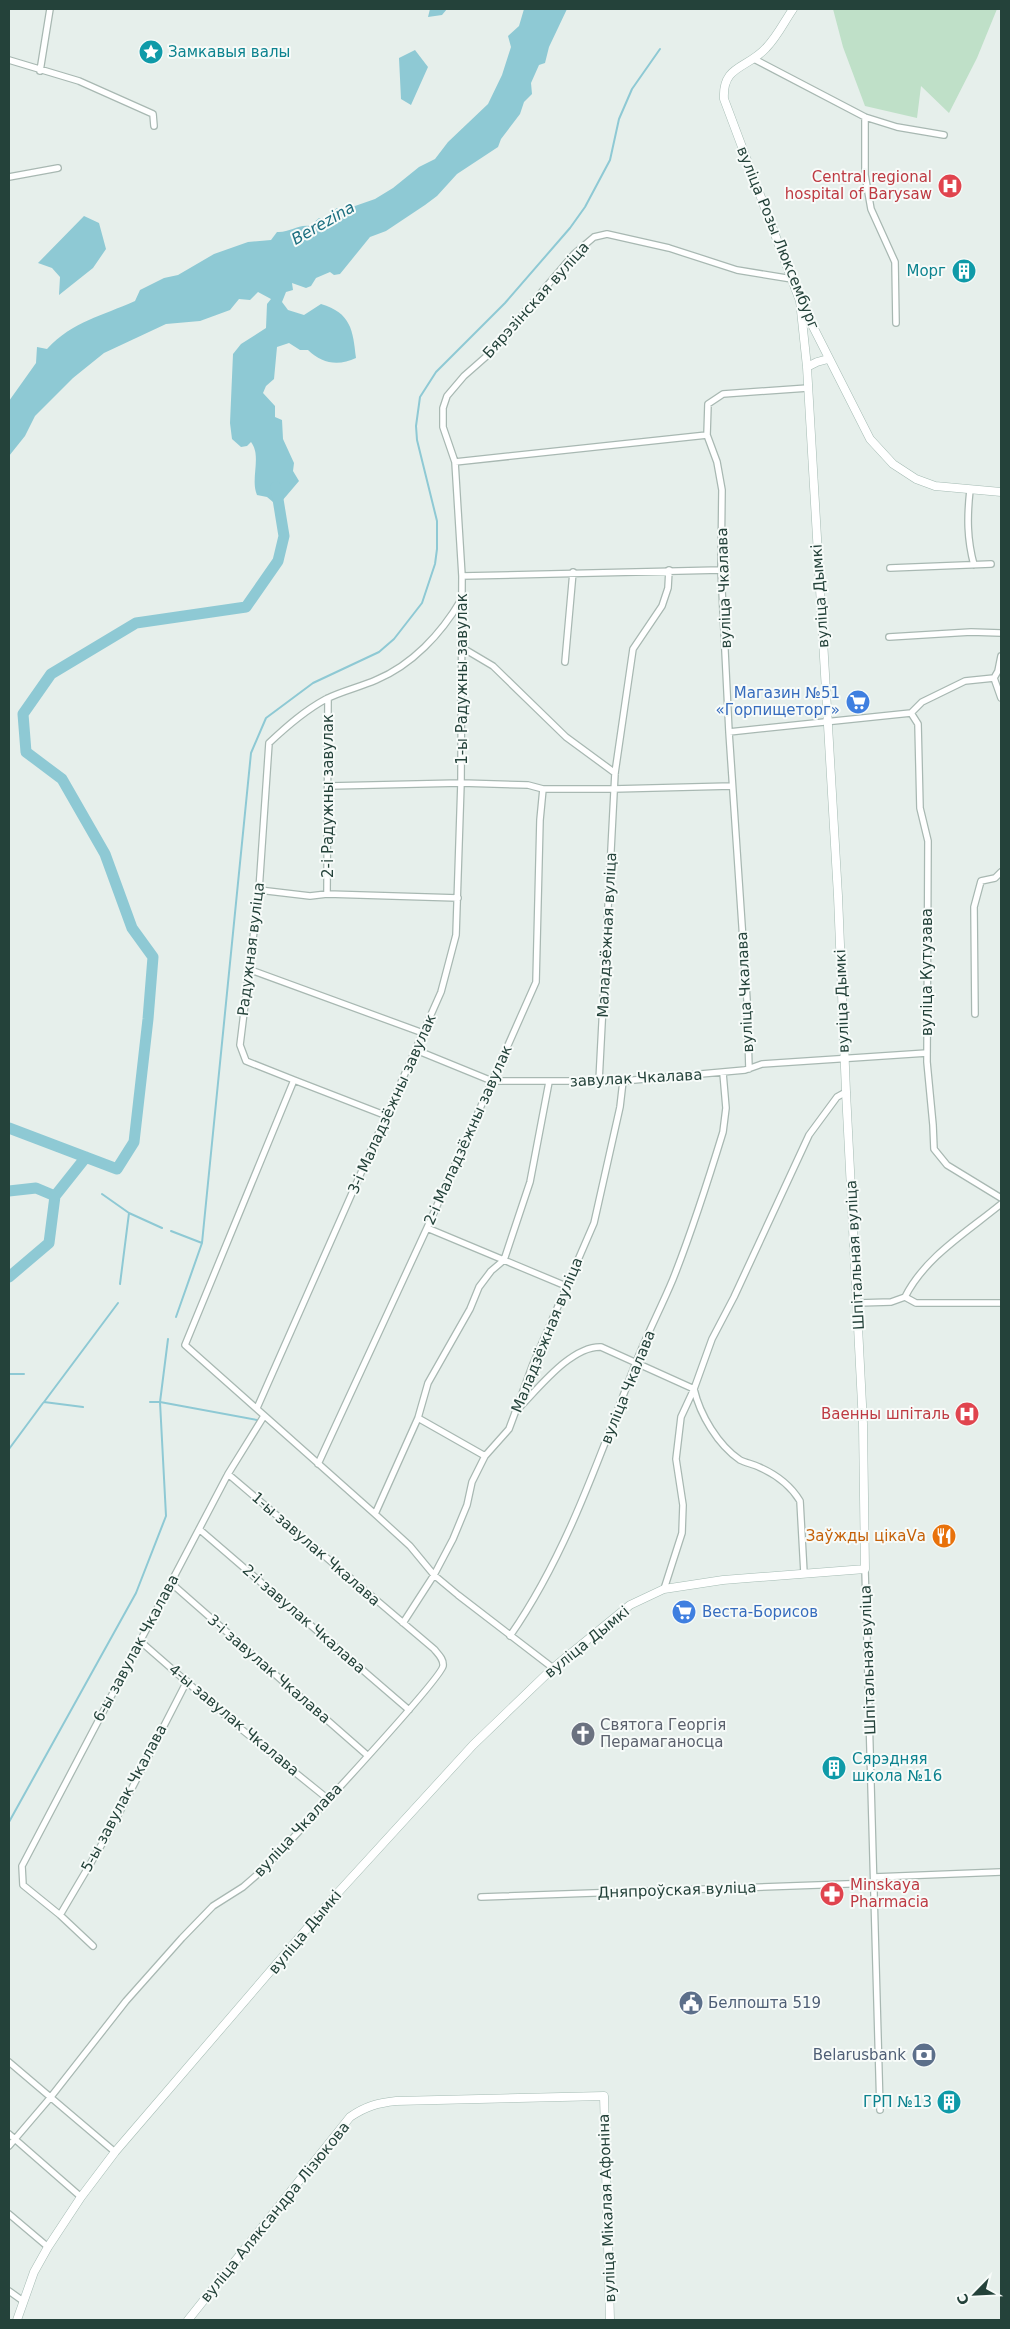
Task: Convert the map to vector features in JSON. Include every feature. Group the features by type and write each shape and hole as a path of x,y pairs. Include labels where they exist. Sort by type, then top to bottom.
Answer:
{"street":[{"path":"40,71 50,9"},
{"path":"793,9 774,39 754,59 865,116 897,127 944,135"},
{"name":"вуліца Розы Люксембург","path":"754,59 730,74 723,88 724,99 800,301 870,439 893,464 916,479 935,486 1001,492"},
{"path":"9,60 79,82 153,114 154,126"},
{"path":"865,116 865,175 871,209 895,262 896,323"},
{"path":"9,178 58,168"},
{"name":"Бярэзінская вуліца","path":"462,576 455,462 443,427 443,408 447,396 464,376 489,354 574,254 594,237 607,234 669,248 737,270 792,279"},
{"name":"вуліца Дымкі","path":"800,301 808,388 828,720 846,1092"},
{"path":"806,367 828,359"},
{"path":"455,462 707,435 708,404 717,396 808,388"},
{"name":"вуліца Чкалава","path":"510,1636 526,1613 582,1500 609,1435 635,1363 673,1278 724,1132 726,1108 723,1073 749,1069 747,1000 732,786 721,570 722,490 717,462 707,435"},
{"path":"970,490 967,521 968,543 974,565"},
{"path":"890,568 991,564"},
{"name":"Маладзёжная вуліца","path":"599,1081 615,773 633,649 662,606 668,588 669,570"},
{"path":"462,576 721,570"},
{"path":"565,662 573,572"},
{"name":"1-ы Радужны завулак","path":"461,783 462,576"},
{"name":"Радужная вуліца","path":"387,1116 246,1061 240,1046 259,890 269,743 291,722 328,698 377,680 415,656 446,623 462,599"},
{"path":"889,636 971,632 1001,633"},
{"path":"461,647 493,666 566,737 615,773"},
{"path":"1001,656 998,671 994,678 1001,698"},
{"path":"729,732 819,724 828,720 911,713 922,702 965,681 994,678"},
{"name":"2-і Радужны завулак","path":"327,894 328,698"},
{"name":"вуліца Кутузава","path":"911,713 918,724 920,808 928,841 927,1053 934,1149 947,1165 1001,1198"},
{"name":"1-ы Радужны завулак","path":"329,786 461,783 528,785 544,789 613,789"},
{"name":"3-і Маладзёжны завулак","path":"257,1408 441,992 451,960 456,935 461,783"},
{"path":"613,789 732,786"},
{"name":"2-і Маладзёжны завулак","path":"318,1464 427,1228 536,982 540,820 544,789"},
{"path":"975,1014 974,907 981,881 995,878 1001,872"},
{"name":"2-і Радужны завулак","path":"259,890 310,896 327,894 458,898"},
{"path":"248,969 423,1033"},
{"path":"416,1050 492,1081"},
{"path":"749,1069 762,1064 927,1053"},
{"name":"завулак Чкалава","path":"492,1081 623,1081 723,1073"},
{"path":"294,1080 185,1345 410,1546 434,1575 553,1668"},
{"name":"Маладзёжная вуліца","path":"403,1623 434,1575 453,1540 467,1504 472,1482 485,1456 509,1429 518,1408 521,1394 594,1223 620,1107 623,1081"},
{"path":"375,1514 418,1418 428,1383 470,1309 479,1287 491,1271 504,1260 530,1182 549,1082"},
{"path":"664,1589 682,1533 683,1504 676,1459 681,1417 694,1389 712,1339 734,1297 810,1135 837,1096 846,1092"},
{"name":"Шпітальная вуліца","path":"846,1092 858,1302 864,1480 880,2110"},
{"path":"858,1302 891,1302 905,1297 911,1284 926,1266 1001,1204"},
{"path":"427,1228 566,1286"},
{"path":"905,1297 916,1303 1001,1303"},
{"path":"518,1408 548,1377 580,1352 591,1347 601,1347 694,1389"},
{"path":"694,1389 698,1404 720,1442 741,1460 761,1468 778,1478 795,1493 800,1501 804,1573"},
{"name":"6-ы завулак Чкалава","path":"60,1915 23,1885 22,1866 228,1474 264,1416"},
{"path":"418,1418 485,1456"},
{"name":"1-ы завулак Чкалава","path":"228,1474 403,1623"},
{"name":"2-і завулак Чкалава","path":"199,1529 409,1710"},
{"name":"Шпітальная вуліца","path":"652,1594 664,1589 723,1580 865,1569"},
{"name":"3-і завулак Чкалава","path":"170,1583 368,1755"},
{"name":"вуліца Дымкі","path":"17,2320 34,2272 48,2247 81,2197 115,2152 359,1870 473,1745 553,1668 630,1605 652,1594"},
{"name":"вуліца Чкалава","path":"9,2146 50,2098 126,2001 182,1938 213,1906 243,1887 266,1867 440,1674 443,1665 442,1659 434,1649 403,1623"},
{"name":"4-ы завулак Чкалава","path":"140,1641 235,1724 328,1799"},
{"name":"5-ы завулак Чкалава","path":"60,1915 112,1827 187,1681"},
{"name":"Дняпроўская вуліца","path":"481,1896 874,1880 1001,1872"},
{"path":"60,1915 93,1946"},
{"path":"9,2062 115,2152"},
{"name":"вуліца Аляксандра Лізюкова","path":"188,2320 346,2123 361,2110 374,2103 396,2101 604,2096"},
{"name":"вуліца Мікалая Афоніна","path":"604,2096 610,2320"},
{"path":"9,2134 81,2197"},
{"path":"9,2214 48,2247"},
{"path":"9,2291 23,2301"}],"green space":[{"path":"833,9 997,9 977,58 949,113 921,86 917,118 865,106 843,47"}],"water":[{"path":"430,9 447,9 442,15 428,17"},
{"name":"Berezina","path":"524,9 567,9 549,47 545,63 539,65 531,83 532,94 524,102 520,114 501,139 498,147 457,174 437,196 425,205 386,231 370,237 340,274 334,275 330,272 316,278 311,286 306,288 292,283 293,290 286,292 282,302 288,310 304,315 321,304 339,312 352,331 356,358 337,363 325,361 308,350 300,350 289,343 277,347 274,379 266,386 263,393 275,406 275,417 282,420 283,439 294,463 293,471 299,481 282,501 273,502 267,497 257,495 255,489 256,454 254,448 251,442 247,446 241,447 232,439 230,423 233,354 241,344 266,328 267,304 271,299 258,292 250,300 239,299 230,310 200,321 166,324 104,353 73,378 35,416 25,436 9,456 9,401 36,363 37,347 47,349 78,325 135,301 140,290 164,278 178,275 214,254 248,242 271,240 277,232 301,226 310,226 319,218 322,219 337,208 341,212 349,205 355,206 375,199 393,188 419,167 435,159 448,142 488,104 502,75 511,47 508,36 519,26"},
{"path":"415,50 428,67 411,105 401,99 399,58"},
{"path":"84,216 99,223 106,249 93,268 59,295 60,277 52,268 38,263"}],"waterway":[{"path":"202,1243 251,753 266,718 313,683 379,652 394,639 422,603 435,564 437,521 417,440 416,426 420,397 436,372 505,303 570,228 585,207 610,160 619,119 632,89 660,49"},
{"path":"9,1128 117,1169 134,1142 153,957 132,928 105,854 62,779 26,752 23,714 51,674 136,623 246,607 278,561 284,536 276,487"},
{"path":"9,1277 49,1243 55,1196 86,1157"},
{"path":"9,1191 36,1188 55,1196"},
{"path":"102,1194 129,1213 120,1284"},
{"path":"129,1213 162,1228"},
{"path":"171,1231 202,1243 176,1317"},
{"path":"83,1407 44,1402 118,1303"},
{"path":"150,1402 160,1402 168,1339"},
{"path":"9,1374 24,1374"},
{"path":"9,1822 136,1593 166,1516 160,1402 257,1420"},
{"path":"9,1449 43,1403"}],"place":[{"name":"Замкавыя валы","path":"151,52"},
{"name":"Central regional hospital of Barysaw","path":"950,186"},
{"name":"Морг","path":"964,271"},
{"name":"Магазин №51 «Горпищеторг»","path":"858,702"},
{"name":"Ваенны шпіталь","path":"967,1414"},
{"name":"Заўжды цікаVа","path":"944,1536"},
{"name":"Веста-Борисов","path":"684,1612"},
{"name":"Святога Георгія Перамаганосца","path":"583,1734"},
{"name":"Сярэдняя школа №16","path":"834,1768"},
{"name":"Minskaya Pharmacia","path":"832,1894"},
{"name":"Белпошта 519","path":"691,2003"},
{"name":"Belarusbank","path":"924,2055"},
{"name":"ГРП №13","path":"949,2102"}]}
